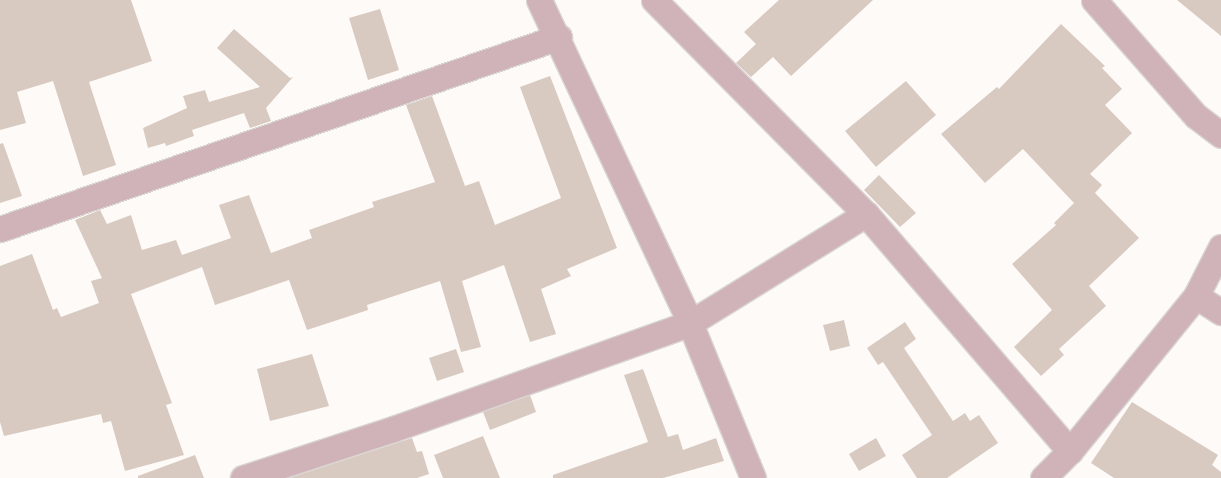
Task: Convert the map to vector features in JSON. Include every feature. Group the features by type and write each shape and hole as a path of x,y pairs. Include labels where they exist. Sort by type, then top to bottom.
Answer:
{"street":[{"path":"654,0 866,214 1070,450"},
{"path":"1094,0 1196,116 1221,135"},
{"path":"542,2 690,323 753,478"},
{"path":"0,229 558,37"},
{"path":"243,478 393,429 690,323 866,214"},
{"path":"1042,478 1070,450 1196,296 1221,247"},
{"path":"1196,296 1221,312"}],"building":[{"path":"0,0 131,0 152,61 89,82 116,165 83,176 53,81 17,92 26,123 0,130"},
{"path":"779,0 873,0 791,76 773,57 751,77 736,63 756,44 744,32"},
{"path":"1177,0 1221,0 1221,36"},
{"path":"380,9 399,70 368,80 349,18"},
{"path":"1061,24 1105,66 1102,68 1122,89 1105,105 1132,133 1090,174 1102,185 1095,193 1139,238 1089,286 1106,306 1059,349 1064,355 1041,376 1014,347 1052,310 1012,264 1056,225 1054,223 1074,203 1023,149 985,183 941,134 997,87 999,89"},
{"path":"234,29 290,78 293,77 266,108 271,121 250,128 244,113 192,130 194,136 166,146 165,143 148,148 143,128 187,108 183,96 205,90 209,102 260,87 217,48"},
{"path":"550,76 617,248 567,269 571,276 541,289 556,334 530,342 504,265 462,281 481,347 461,352 440,281 367,305 368,310 307,330 289,280 215,305 202,267 131,294 172,403 166,405 184,455 125,471 111,421 103,423 101,414 4,436 0,422 0,266 32,254 53,310 57,308 61,317 99,303 91,281 102,278 75,220 100,210 107,224 131,215 142,250 176,240 182,255 231,238 219,205 249,195 271,253 312,238 309,230 374,207 372,202 435,182 406,105 432,96 465,186 479,181 495,225 561,198 520,87"},
{"path":"906,81 936,115 876,167 845,131"},
{"path":"3,143 22,196 0,203 0,144"},
{"path":"879,175 916,213 900,227 864,190"},
{"path":"844,320 850,346 830,351 823,325"},
{"path":"905,322 916,339 904,348 953,421 965,413 970,421 979,415 998,443 947,478 917,478 902,455 932,435 883,362 878,365 867,348"},
{"path":"456,349 464,372 437,381 429,358"},
{"path":"312,354 329,406 270,421 257,369"},
{"path":"643,369 668,437 678,434 683,450 716,438 724,461 663,478 553,478 553,475 648,442 624,375"},
{"path":"530,395 536,412 490,430 483,412"},
{"path":"1132,402 1218,455 1212,465 1221,472 1221,478 1114,478 1091,463"},
{"path":"483,436 500,478 443,478 434,455"},
{"path":"412,438 417,452 422,451 429,474 417,478 289,478"},
{"path":"876,438 886,456 859,471 849,454"},
{"path":"195,455 204,478 138,478 138,476"}]}
